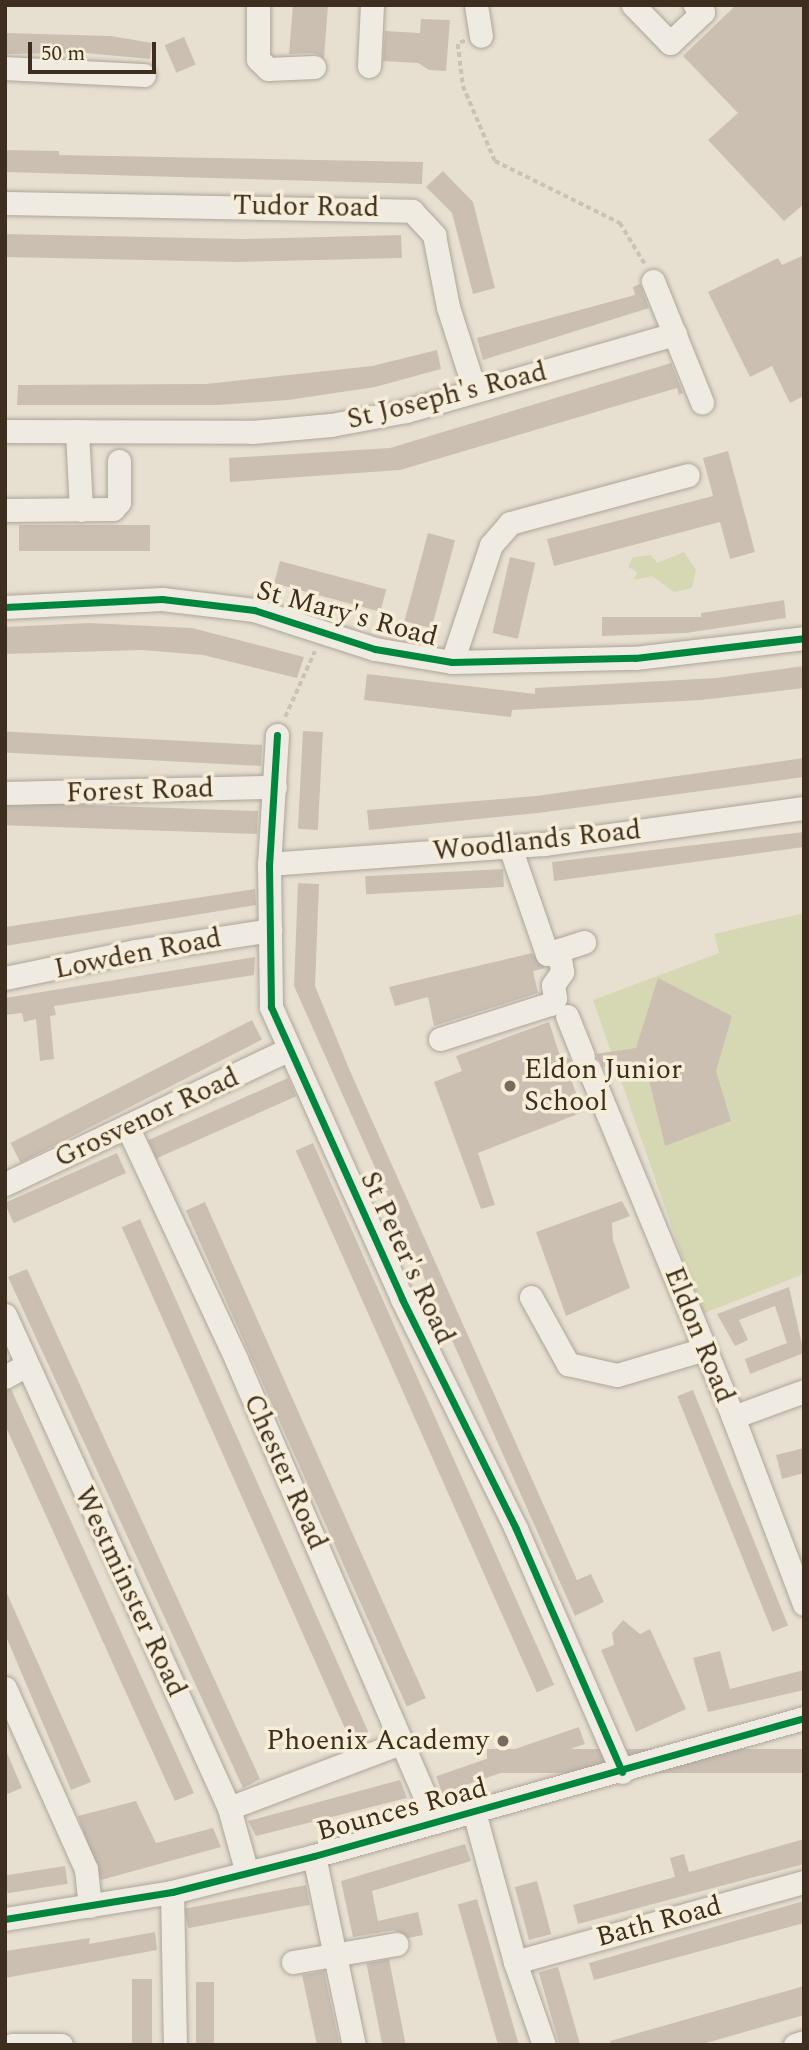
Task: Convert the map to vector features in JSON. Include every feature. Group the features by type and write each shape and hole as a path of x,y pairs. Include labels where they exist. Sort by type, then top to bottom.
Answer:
{"street":[{"path":"258,5 258,59 268,69 314,67"},
{"path":"369,66 372,5"},
{"path":"476,5 481,36"},
{"path":"633,5 670,43 703,12 695,5"},
{"path":"5,68 144,75"},
{"name":"Tudor Road","path":"5,203 412,211 434,235 448,307 475,391"},
{"path":"653,281 702,402"},
{"name":"St Joseph's Road","path":"5,431 252,432 331,425 406,411 675,334"},
{"path":"77,431 81,510"},
{"path":"5,510 81,510 118,506 119,461"},
{"path":"452,662 491,545 510,523 688,475"},
{"name":"St Mary's Road","path":"5,607 162,599 254,610 414,659 452,662 635,658 804,638"},
{"name":"St Peter's Road","path":"277,735 270,864 271,1007 402,1299 516,1529 622,1772"},
{"name":"Forest Road","path":"5,793 275,787"},
{"name":"Woodlands Road","path":"270,864 510,847 804,808"},
{"path":"510,847 548,954 584,942"},
{"name":"Lowden Road","path":"5,978 135,951 270,930"},
{"path":"440,1039 550,1004 555,998 553,985 562,972 559,950"},
{"name":"Eldon Road","path":"567,1016 733,1416 804,1604"},
{"name":"Grosvenor Road","path":"5,1184 288,1050"},
{"name":"Chester Road","path":"127,1126 236,1359 436,1822"},
{"path":"531,1297 568,1364 617,1376 705,1349"},
{"name":"Westminster Road","path":"5,1315 229,1808 247,1873"},
{"path":"5,1377 27,1365"},
{"path":"733,1416 804,1391"},
{"path":"5,1688 86,1869 90,1906"},
{"name":"Bounces Road","path":"5,1919 172,1892 622,1772 804,1717"},
{"path":"229,1808 403,1742"},
{"path":"474,1812 515,1962 544,2045"},
{"path":"314,1856 354,2045"},
{"name":"Bath Road","path":"515,1962 804,1882"},
{"path":"172,1892 175,2045"},
{"path":"293,1962 396,1944"},
{"path":"795,2045 804,2042"},
{"path":"12,2045 61,2045"}],"path":[{"path":"481,36 458,44 463,86 495,161 620,223 653,281"},
{"path":"277,735 324,633"}],"green space":[{"path":"684,552 696,570 692,588 674,592 652,576 634,580 637,572 628,567 633,557 651,555 657,563"},
{"path":"804,913 804,1274 702,1314 593,1000 719,953 714,934"}],"building":[{"path":"293,5 328,5 324,58 314,53 289,54"},
{"path":"736,5 804,5 804,204 784,221 708,140 738,113 683,56"},
{"path":"421,19 450,20 446,71 429,70 418,63 383,61 385,31 420,33"},
{"path":"5,33 111,36 152,43 150,59 85,53 5,54"},
{"path":"184,37 196,65 176,73 165,45"},
{"path":"5,150 59,151 59,155 423,162 422,184 5,172"},
{"path":"443,171 473,202 495,288 473,294 452,213 426,187"},
{"path":"5,234 243,239 401,235 402,258 238,262 5,257"},
{"path":"804,255 804,396 790,403 772,366 750,377 708,292 778,258 782,265"},
{"path":"640,284 649,308 483,360 477,338 635,295 633,287"},
{"path":"437,350 441,369 375,387 288,400 218,405 17,405 18,385 206,384 372,366"},
{"path":"671,363 683,393 679,395 677,388 400,470 230,482 229,458 390,448"},
{"path":"728,451 755,552 730,559 720,522 554,566 547,539 713,496 703,458"},
{"path":"19,525 150,525 150,551 19,551"},
{"path":"428,533 455,540 431,628 404,621"},
{"path":"510,557 535,563 518,639 492,633"},
{"path":"280,561 386,589 380,612 274,583"},
{"path":"784,600 786,618 686,633 602,636 602,617 701,617 701,613"},
{"path":"89,623 192,628 304,657 297,678 203,655 142,650 5,654 5,627"},
{"path":"804,666 804,688 701,700 512,710 511,717 364,700 367,674 535,694 535,688 716,678"},
{"path":"303,731 323,732 318,830 298,829"},
{"path":"5,732 262,745 261,766 5,753"},
{"path":"804,758 804,777 538,813 369,830 367,810 536,796"},
{"path":"5,802 258,811 257,834 5,825"},
{"path":"804,832 804,847 554,881 552,862"},
{"path":"503,869 504,887 366,894 365,876"},
{"path":"298,883 319,884 315,986 350,1071 577,1580 591,1574 604,1602 575,1616 294,986"},
{"path":"255,889 256,905 5,946 5,927"},
{"path":"532,953 545,968 533,971 538,993 434,1026 428,997 395,1006 389,987"},
{"path":"255,957 254,975 54,1006 56,1015 50,1016 54,1059 40,1061 36,1019 24,1022 22,1013 5,1015 5,998"},
{"path":"658,978 732,1016 716,1071 731,1121 665,1146 645,1063 603,1067 596,1054 636,1048"},
{"path":"252,1020 262,1040 21,1163 11,1143"},
{"path":"549,1022 561,1059 569,1058 575,1067 568,1071 583,1112 478,1153 495,1205 481,1209 434,1082 462,1071 456,1056"},
{"path":"288,1078 296,1096 156,1159 148,1140"},
{"path":"313,1143 554,1685 537,1692 296,1151"},
{"path":"117,1153 126,1173 14,1223 5,1203"},
{"path":"622,1201 630,1216 612,1223 613,1240 630,1288 566,1316 536,1232"},
{"path":"205,1202 426,1698 407,1707 186,1211"},
{"path":"140,1219 369,1732 350,1741 122,1227"},
{"path":"27,1269 260,1779 243,1788 8,1277"},
{"path":"789,1287 804,1353 750,1374 745,1359 787,1343 775,1306 739,1320 748,1340 735,1346 717,1314"},
{"path":"11,1389 194,1793 175,1801 5,1425 5,1391"},
{"path":"693,1390 788,1626 772,1632 677,1396"},
{"path":"804,1448 804,1473 782,1479 776,1455"},
{"path":"5,1589 91,1782 71,1790 5,1634"},
{"path":"623,1620 640,1634 650,1629 686,1709 636,1732 601,1650 614,1645 612,1633"},
{"path":"720,1651 730,1689 804,1670 804,1690 708,1712 693,1658"},
{"path":"579,1727 585,1744 442,1793 436,1776"},
{"path":"5,1748 22,1788 5,1795"},
{"path":"487,1749 804,1749 804,1773 487,1773"},
{"path":"400,1780 407,1798 256,1836 248,1821"},
{"path":"136,1801 156,1843 213,1828 221,1847 101,1880 78,1816"},
{"path":"804,1839 804,1864 578,1924 573,1905 675,1877 670,1858 684,1854 689,1872"},
{"path":"465,1844 471,1861 372,1891 378,1921 418,1912 423,1935 408,1938 394,1930 353,1937 341,1881"},
{"path":"65,1866 68,1884 8,1893 5,1876"},
{"path":"537,1881 551,1934 529,1940 515,1887"},
{"path":"306,1885 310,1905 188,1928 184,1909"},
{"path":"477,1899 519,2045 498,2045 458,1905"},
{"path":"804,1901 804,1923 594,1980 589,1963"},
{"path":"155,1932 157,1950 5,1978 5,1951 90,1938 89,1944"},
{"path":"389,1959 406,2044 382,2045 366,1963"},
{"path":"558,1967 580,2045 560,2045 539,1973"},
{"path":"324,1971 340,2045 317,2045 302,1975"},
{"path":"132,1979 152,1979 152,2045 132,2045"},
{"path":"196,1982 214,1982 214,2045 196,2045"},
{"path":"804,1986 804,2015 699,2045 611,2045 610,2041"}],"cycle path":[{"path":"5,607 162,599 254,610 375,649 452,662 635,658 804,638"},
{"path":"277,735 269,864 271,1007 402,1299 516,1529 622,1772"},
{"path":"5,1919 172,1892 314,1856 804,1718"}],"place":[{"name":"Eldon Junior School","path":"510,1086"},
{"name":"Phoenix Academy","path":"503,1741"}]}
